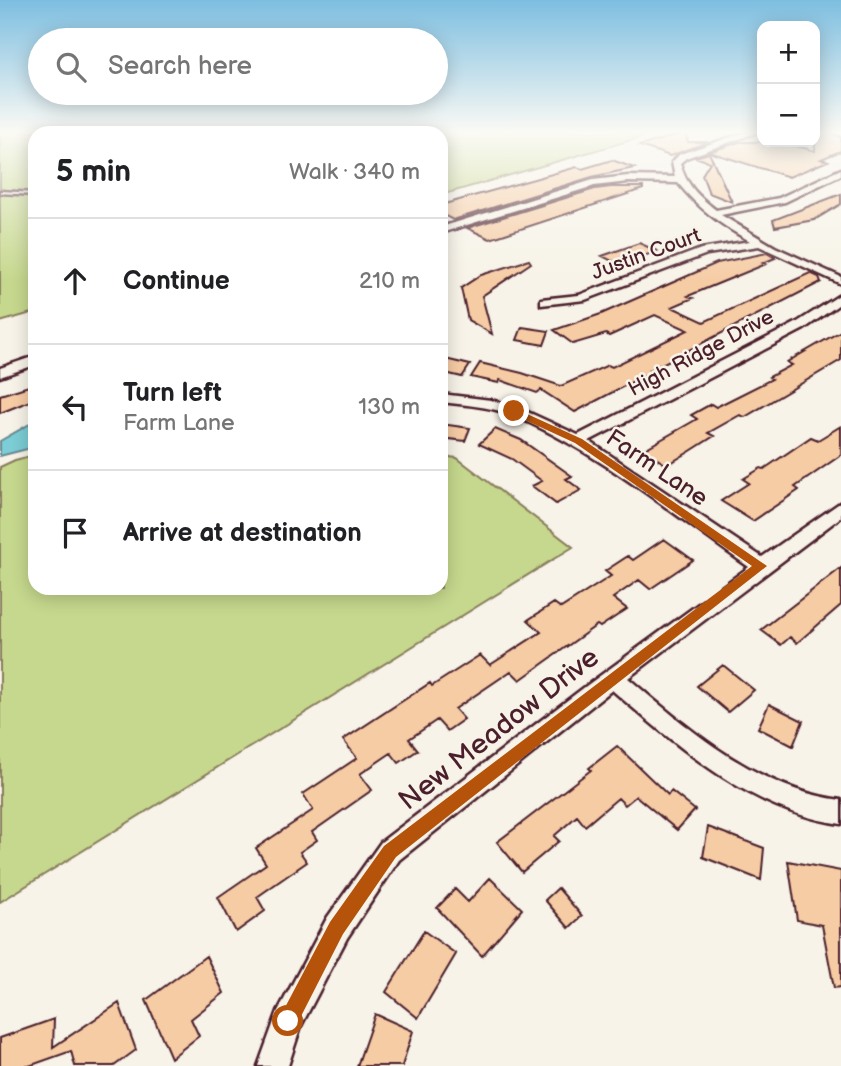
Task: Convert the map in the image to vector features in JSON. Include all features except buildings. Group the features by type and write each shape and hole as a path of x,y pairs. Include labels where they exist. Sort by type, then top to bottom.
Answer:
{"street":[{"path":"448,228 604,182"},
{"path":"681,182 700,202 761,243 787,259 841,281"},
{"path":"716,213 782,200 820,182"},
{"name":"Justin Court","path":"545,302 581,298 705,251 761,243"},
{"name":"High Ridge Drive","path":"578,441 800,326 841,298"},
{"path":"0,373 28,363"},
{"name":"Farm Lane","path":"448,399 491,404 514,411 578,441 761,566"},
{"name":"New Meadow Drive","path":"273,1066 288,1021 337,928 390,851 612,678 841,508"},
{"path":"612,678 685,739 740,776 800,805 841,812"}],"lane":[{"path":"0,186 22,193"},
{"path":"0,192 28,193"}],"green space":[{"path":"0,182 28,182 28,314 0,322"},
{"path":"448,182 487,182 448,193"},
{"path":"28,457 28,595 448,595 448,457 457,458 573,547 0,902 0,467"}],"water":[{"path":"28,425 28,449 0,456 0,441"}],"route":[{"path":"288,1021 337,928 390,851 761,566 578,441 514,411"}]}
